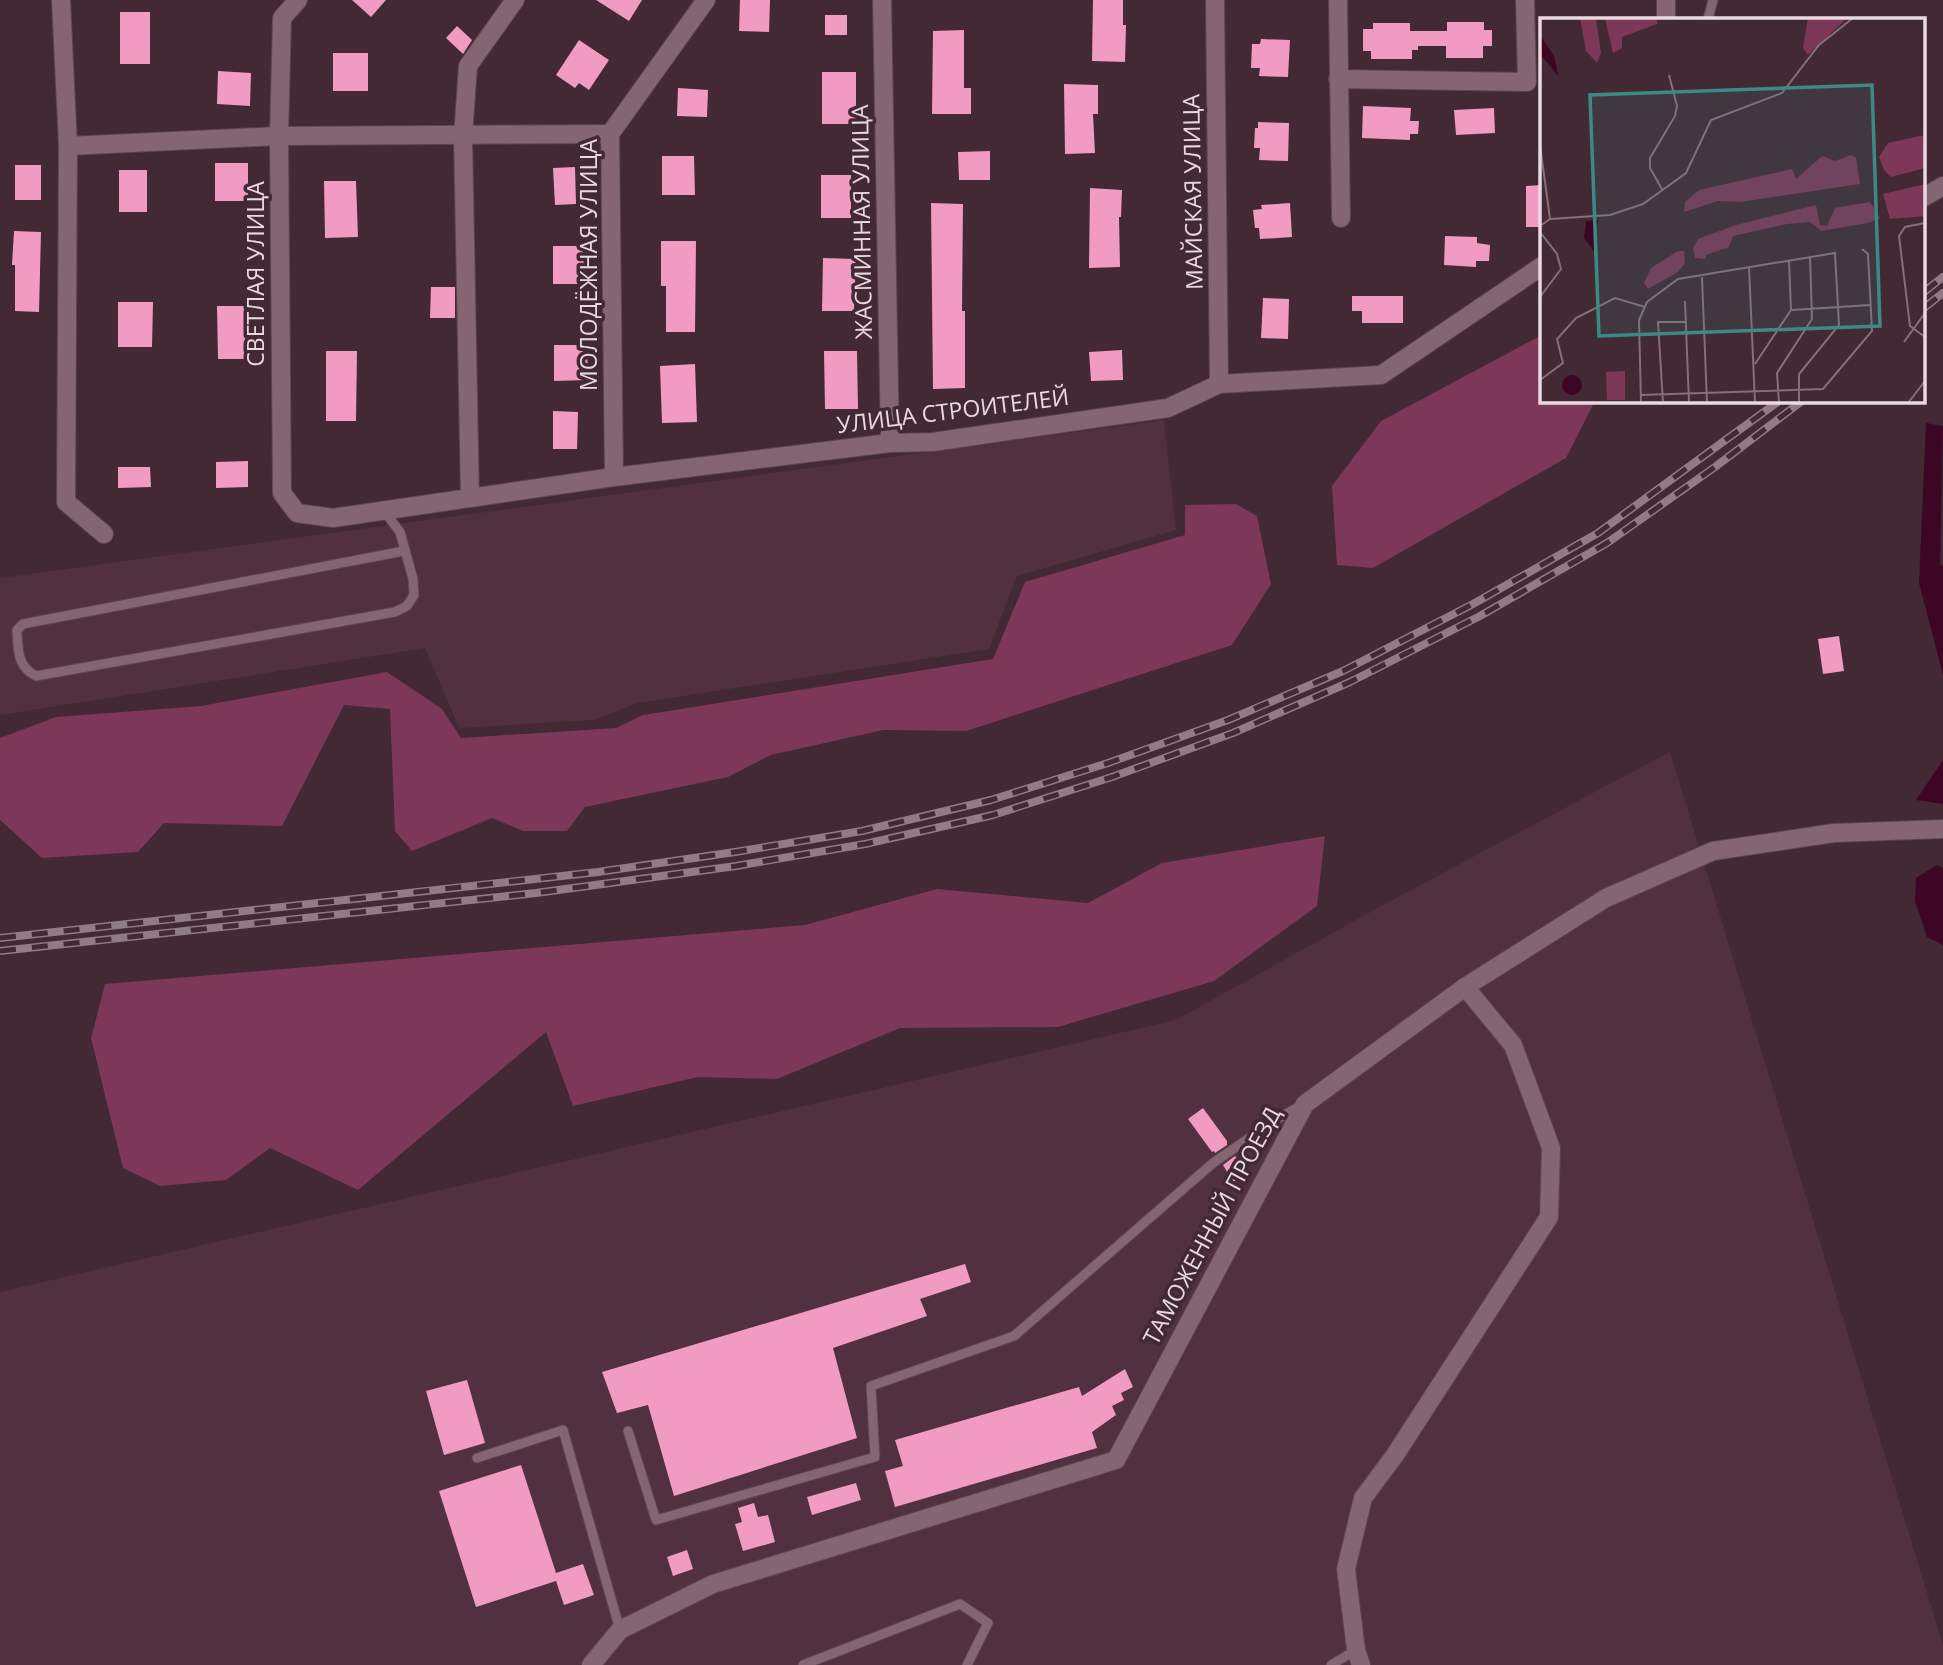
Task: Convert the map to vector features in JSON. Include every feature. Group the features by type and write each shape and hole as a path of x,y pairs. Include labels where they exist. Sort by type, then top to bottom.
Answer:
{"street":[{"path":"61,0 68,146 66,502 104,534"},
{"name":"СВЕТЛАЯ УЛИЦА","path":"298,0 282,19 279,136 282,493 297,513 333,518"},
{"path":"470,498 463,136 468,66 514,0"},
{"name":"МОЛОДЁЖНАЯ УЛИЦА","path":"614,477 610,134 706,0"},
{"name":"ЖАСМИННАЯ УЛИЦА","path":"882,0 890,443"},
{"name":"МАЙСКАЯ УЛИЦА","path":"1215,0 1219,384"},
{"path":"1338,0 1341,218"},
{"path":"1338,79 1527,82 1525,0"},
{"path":"1666,0 1666,18"},
{"path":"68,146 279,136 610,134"},
{"path":"1926,196 1943,186"},
{"name":"УЛИЦА СТРОИТЕЛЕЙ","path":"333,518 614,477 890,443 933,442 1168,408 1219,384 1381,375 1540,267"},
{"name":"ТАМОЖЕННЫЙ ПРОЕЗД","path":"595,1664 620,1630 713,1584 1116,1460 1305,1104 1465,986 1606,898 1713,851 1834,833 1943,829"},
{"path":"1359,1657 1346,1569 1363,1498 1395,1455 1549,1217 1551,1148 1513,1045 1465,986"}],"lane":[{"path":"1708,18 1713,0"},
{"path":"384,510 400,532 413,579 414,595 407,606 395,612 36,676 28,672 19,660 17,631 23,624 404,551"},
{"path":"628,1431 656,1520 875,1457 871,1386 1014,1336 1213,1163 1274,1121 1305,1104"},
{"path":"477,1458 562,1430 620,1630"},
{"path":"803,1665 960,1604 988,1623 967,1665"},
{"path":"1331,1665 1359,1657"}],"shaded area":[{"path":"1540,336 1540,402 1594,402 1566,458 1373,568 1337,565 1332,486 1381,421"},
{"path":"1164,420 1176,530 1017,576 989,649 638,703 593,720 459,728 425,648 0,715 0,578"},
{"path":"1926,423 1943,426 1940,564 1943,566 1943,675 1919,583"},
{"path":"1236,504 1257,516 1271,584 1232,645 966,731 883,730 771,755 728,777 585,807 567,831 523,831 492,818 412,851 395,831 390,709 344,705 282,826 164,823 138,852 42,858 0,820 0,738 56,717 201,706 387,672 442,709 461,738 616,728 643,715 993,659 1025,582 1185,535 1185,505"},
{"path":"1670,752 1943,1645 1943,1665 0,1665 0,1292 1176,1020 1394,899"},
{"path":"1943,760 1943,804 1916,800"},
{"path":"1325,836 1317,906 1214,981 1058,1027 900,1028 777,1079 698,1077 573,1106 546,1032 358,1190 270,1148 226,1180 160,1186 123,1168 91,1038 105,984 805,925 937,889 1088,903 1162,863"},
{"path":"1937,865 1943,868 1943,945 1927,937 1915,901 1916,878"}],"building":[{"path":"352,0 386,0 371,17"},
{"path":"596,0 642,0 629,21"},
{"path":"740,0 770,0 769,32 739,31"},
{"path":"1093,0 1123,0 1123,25 1126,25 1125,62 1092,61"},
{"path":"120,12 150,12 150,64 120,64"},
{"path":"825,15 847,15 847,35 825,35"},
{"path":"1447,22 1484,22 1484,30 1492,30 1492,46 1483,46 1483,58 1446,58 1446,46 1418,46 1418,50 1412,50 1412,59 1371,59 1371,51 1363,51 1363,29 1373,29 1373,23 1410,23 1410,31 1447,31"},
{"path":"457,26 472,40 463,54 446,38"},
{"path":"964,30 964,88 971,88 971,114 932,114 933,31"},
{"path":"1261,39 1290,40 1288,77 1259,76 1260,68 1251,68 1252,44 1260,44"},
{"path":"579,40 609,60 589,90 579,83 575,88 556,75"},
{"path":"333,53 368,53 368,91 333,91"},
{"path":"218,71 251,73 250,106 217,104"},
{"path":"822,72 856,72 856,124 822,124"},
{"path":"1064,84 1098,85 1098,114 1093,114 1095,153 1065,154"},
{"path":"678,88 708,90 707,117 677,116"},
{"path":"1363,106 1411,108 1410,121 1419,121 1418,134 1410,134 1410,140 1362,138"},
{"path":"1494,108 1495,133 1456,135 1454,110"},
{"path":"1258,122 1289,123 1288,161 1259,160 1260,148 1254,148"},
{"path":"990,151 990,180 959,180 958,152"},
{"path":"662,156 694,156 695,195 662,195"},
{"path":"215,163 248,163 248,201 215,201"},
{"path":"15,165 41,165 41,200 15,200"},
{"path":"575,167 576,204 555,205 553,168"},
{"path":"119,170 147,170 147,212 119,212"},
{"path":"821,175 851,175 851,218 821,218"},
{"path":"324,181 356,181 358,237 325,238"},
{"path":"1540,185 1540,227 1526,227 1526,186"},
{"path":"1090,188 1122,190 1119,217 1120,267 1089,268"},
{"path":"931,203 963,204 962,311 965,311 965,388 933,389"},
{"path":"1290,203 1292,237 1260,239 1259,228 1255,228 1253,210 1262,209 1261,205"},
{"path":"14,231 41,232 39,312 15,311 15,265 12,265"},
{"path":"1445,236 1477,237 1477,243 1490,245 1489,261 1476,261 1476,267 1444,265"},
{"path":"661,241 696,241 695,332 666,332 666,286 661,286"},
{"path":"553,246 586,246 586,284 553,284"},
{"path":"823,258 856,259 854,311 822,311"},
{"path":"431,287 455,287 455,318 430,318"},
{"path":"1352,296 1403,296 1403,323 1362,323 1362,311 1352,311"},
{"path":"1263,298 1289,299 1288,339 1261,338"},
{"path":"118,302 153,302 152,347 118,347"},
{"path":"217,306 248,306 249,359 218,359"},
{"path":"554,345 587,345 588,380 554,381"},
{"path":"1122,350 1123,380 1091,381 1089,352"},
{"path":"326,351 357,351 356,421 326,421"},
{"path":"824,351 857,351 858,409 825,409"},
{"path":"695,364 697,422 662,423 660,366"},
{"path":"553,411 578,412 577,449 553,449"},
{"path":"248,461 248,487 216,488 216,462"},
{"path":"118,467 150,467 151,487 118,488"},
{"path":"1839,636 1844,671 1823,674 1818,639"},
{"path":"1203,1108 1227,1141 1227,1145 1215,1153 1188,1119"},
{"path":"1235,1156 1246,1174 1233,1182 1223,1165"},
{"path":"965,1264 971,1282 920,1299 927,1316 833,1348 857,1438 674,1496 648,1405 617,1413 602,1372"},
{"path":"1125,1369 1133,1387 1121,1393 1124,1400 1112,1406 1116,1415 1092,1432 1097,1448 895,1507 885,1471 903,1466 895,1440 1079,1387 1082,1396"},
{"path":"467,1380 485,1443 444,1455 426,1391"},
{"path":"521,1465 556,1573 583,1564 594,1595 564,1605 556,1581 476,1607 439,1491"},
{"path":"856,1483 861,1500 812,1515 807,1497"},
{"path":"754,1503 758,1517 768,1515 775,1542 743,1551 735,1524 742,1522 738,1508"},
{"path":"687,1550 693,1569 673,1576 667,1557"}],"railway":[{"path":"1926,290 1943,277"},
{"path":"1926,306 1943,293"},
{"path":"0,938 598,872 862,831 991,800 1108,763 1228,720 1343,671 1473,604 1598,533 1778,402"},
{"path":"0,951 536,893 736,866 865,844 993,815 1112,777 1233,733 1350,682 1480,616 1607,543 1715,467 1801,402"}]}
